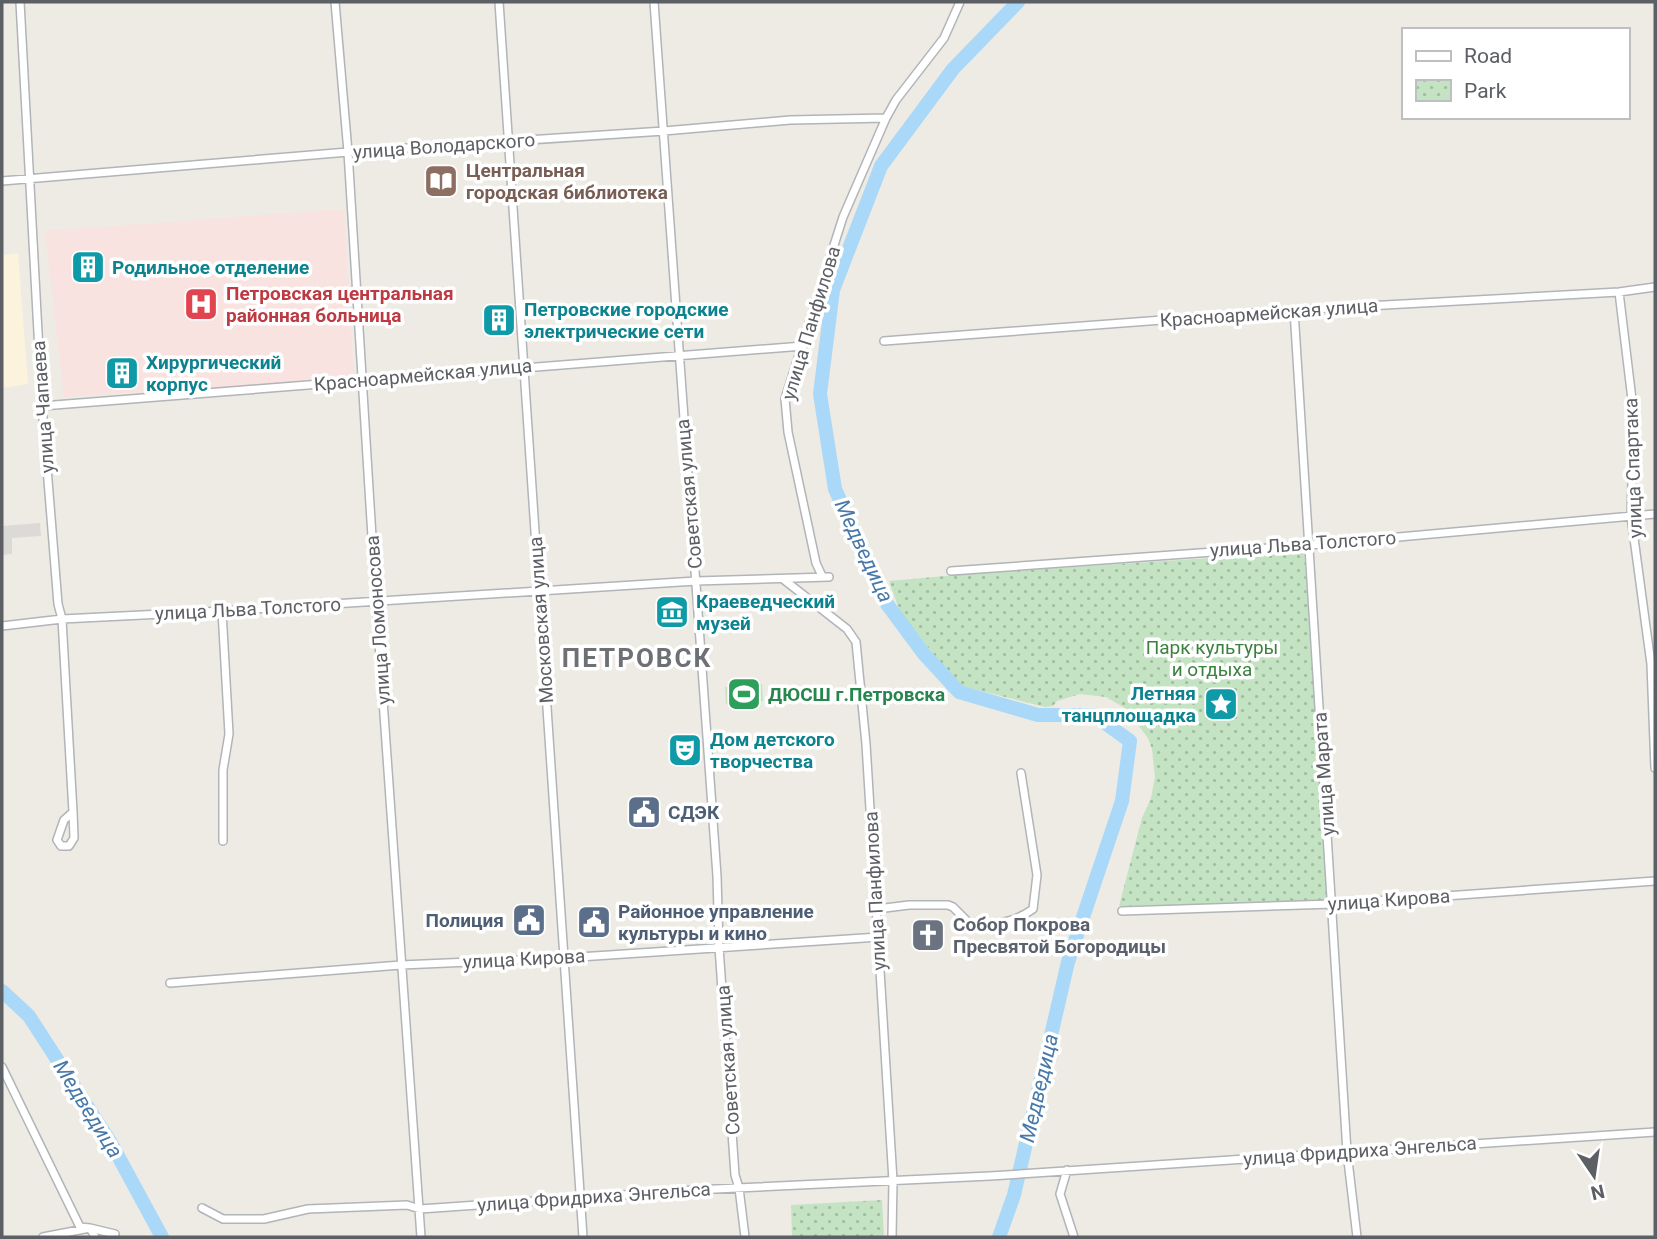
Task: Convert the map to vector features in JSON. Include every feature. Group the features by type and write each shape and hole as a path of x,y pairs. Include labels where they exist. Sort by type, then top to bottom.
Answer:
{"street":[{"name":"улица Чапаева","path":"20,2 42,407 58,604 62,619 73,812"},
{"name":"улица Ломоносова","path":"335,2 348,152 361,380 421,1237"},
{"name":"Московская улица","path":"499,2 583,1237"},
{"name":"Советская улица","path":"654,2 717,876 719,947 736,1175 745,1237"},
{"name":"улица Панфилова","path":"826,576 816,563 788,432 785,399 844,217 886,118 896,100 944,38 960,2"},
{"name":"улица Володарского","path":"2,181 348,152 790,120 886,118"},
{"name":"Красноармейская улица","path":"884,341 1294,310 1619,292 1655,286"},
{"name":"улица Спартака","path":"1619,292 1634,416 1631,516 1651,664 1655,768"},
{"name":"улица Марата","path":"1294,310 1347,1152 1357,1237"},
{"name":"Красноармейская улица","path":"42,407 523,366 803,346"},
{"name":"улица Льва Толстого","path":"951,571 1310,545 1655,514"},
{"name":"улица Льва Толстого","path":"2,626 62,619 696,581 826,576"},
{"name":"улица Панфилова","path":"783,579 847,629 856,642 879,937 893,1181 892,1237"},
{"path":"222,611 229,734 223,770 223,841"},
{"path":"877,909 909,905 948,905 971,925 992,925 1020,919 1033,909 1037,875 1021,773"},
{"name":"улица Кирова","path":"1122,911 1333,904 1655,881"},
{"name":"улица Кирова","path":"170,983 401,965 564,958 879,937"},
{"path":"2,1067 79,1227 115,1234"},
{"name":"улица Фридриха Энгельса","path":"202,1208 223,1219 264,1219 308,1209 407,1205 420,1209 739,1188 990,1176 1655,1132"},
{"path":"1065,1170 1060,1194 1074,1237"},
{"path":"43,1237 90,1228"},
{"path":"90,1228 95,1237"}],"shaded area":[{"name":"Петровская центральная районная больница","path":"344,209 354,378 64,397 45,231"},
{"path":"18,253 28,384 2,388 2,255"},
{"path":"40,523 41,536 12,538 12,554 2,555 2,526"}],"green space":[{"name":"Парк культуры и отдыха","path":"1304,552 1331,902 1119,906 1155,777 1148,738 1125,708 1106,697 1080,694 1045,707 958,685 900,612 889,581 967,574"},
{"name":"ДЮСШ г.Петровска","path":"762,684 763,701 726,704 725,687"},
{"path":"882,1200 884,1237 792,1237 791,1205"}],"waterway":[{"name":"Медведица","path":"999,1237 1014,1195 1068,962 1122,801 1130,741 1094,715 1038,715 959,692 924,654 887,604 835,489 820,394 833,290 881,166 953,69 1018,2"},
{"name":"Медведица","path":"2,991 29,1016 111,1143 162,1237"}],"place":[{"name":"Центральная городская библиотека","path":"441,181"},
{"name":"Родильное отделение","path":"88,267"},
{"name":"Петровская центральная районная больница","path":"201,304"},
{"name":"Петровские городские электрические сети","path":"499,320"},
{"name":"Хирургический корпус","path":"122,373"},
{"name":"Краеведческий музей","path":"672,612"},
{"name":"ДЮСШ г.Петровска","path":"744,694"},
{"name":"Летняя танцплощадка","path":"1221,704"},
{"name":"Дом детского творчества","path":"685,750"},
{"name":"СДЭК","path":"644,812"},
{"name":"Полиция","path":"529,920"},
{"name":"Районное управление культуры и кино","path":"594,922"},
{"name":"Собор Покрова Пресвятой Богородицы","path":"928,935"}],"district":[{"name":"ПЕТРОВСК","path":"637,658"}]}
